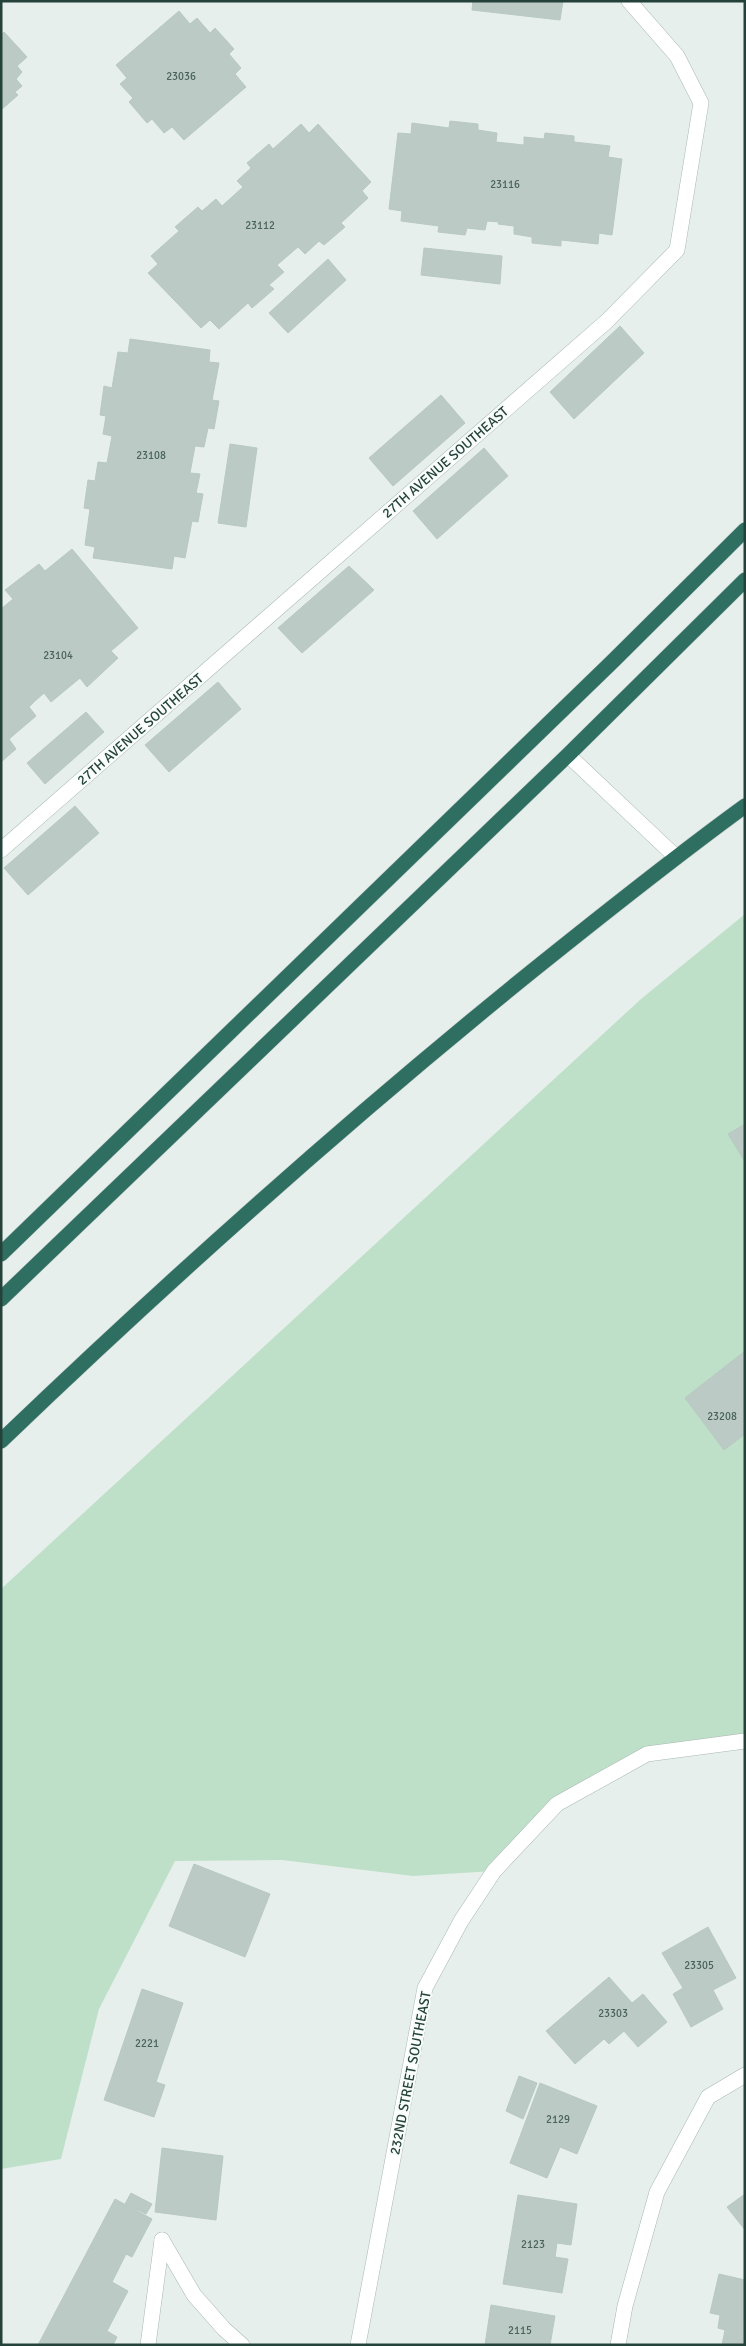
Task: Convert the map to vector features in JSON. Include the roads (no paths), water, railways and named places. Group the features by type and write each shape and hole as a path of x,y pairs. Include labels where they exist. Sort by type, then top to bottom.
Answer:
{"highway":[{"path":"1,1254 607,667 745,530"},
{"path":"1,1299 568,754 745,580"},
{"path":"1,1440 92,1353 258,1202 451,1037 675,856 745,806"}],"street":[{"name":"27TH AVENUE SOUTHEAST","path":"1,850 607,321 677,250 701,103 677,56 629,1"},
{"path":"568,754 675,856"},
{"name":"232ND STREET SOUTHEAST","path":"358,2345 425,1988 461,1921 494,1871 557,1804 647,1754 745,1741"},
{"path":"618,2345 625,2306 657,2192 708,2097 745,2075"},
{"path":"150,2344 162,2240 194,2294 224,2329 242,2345"}]}
